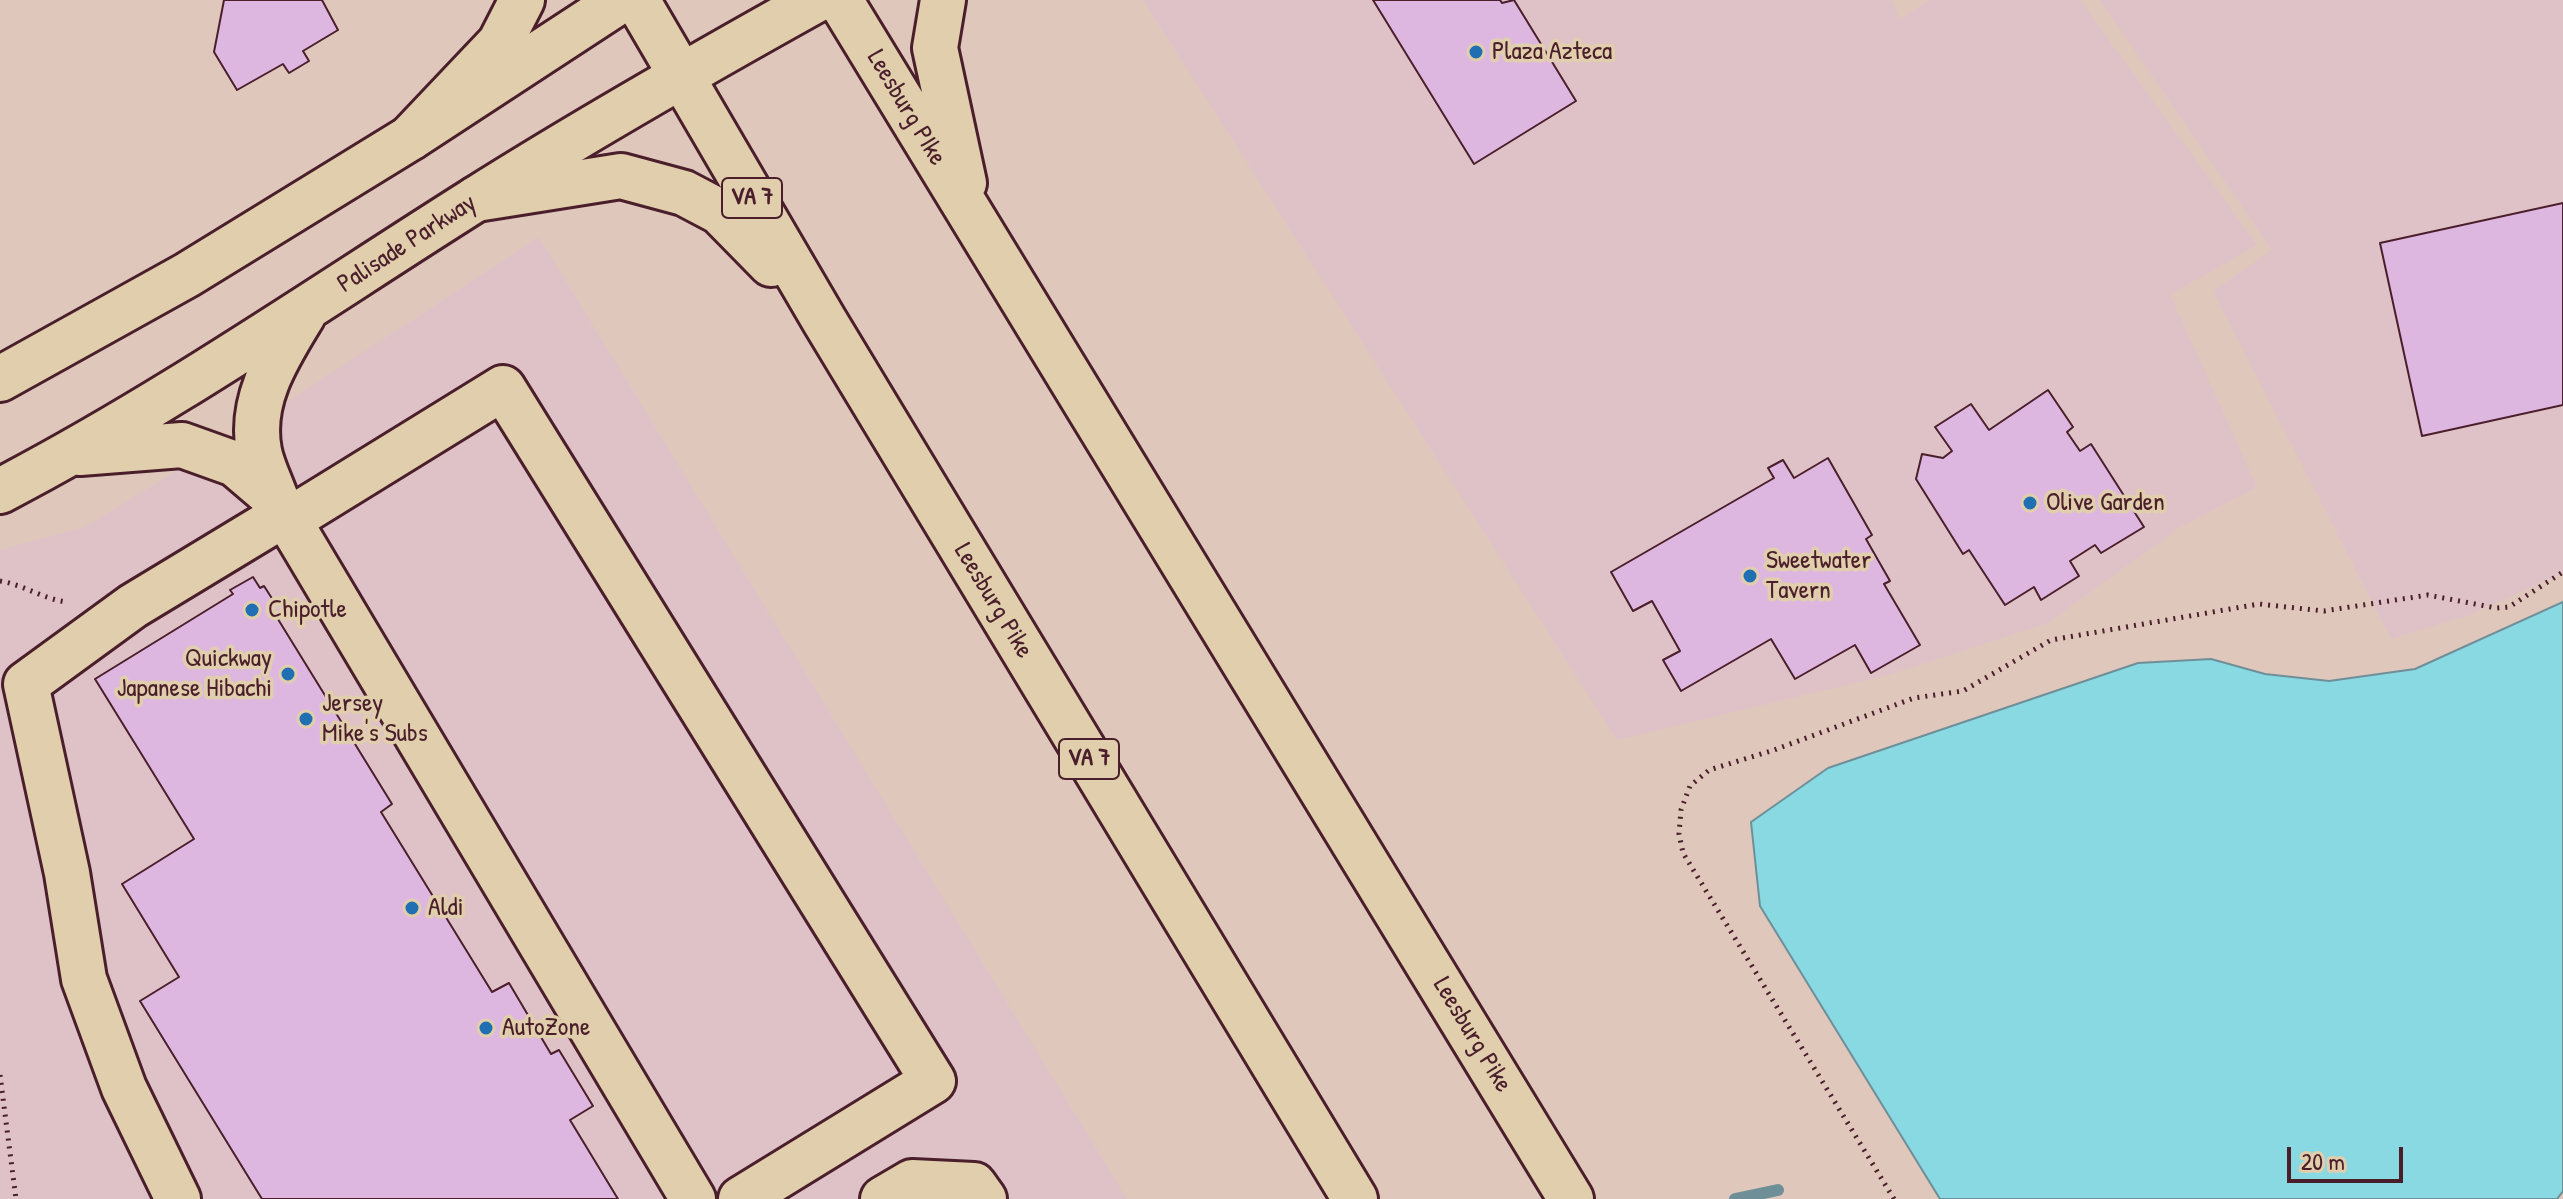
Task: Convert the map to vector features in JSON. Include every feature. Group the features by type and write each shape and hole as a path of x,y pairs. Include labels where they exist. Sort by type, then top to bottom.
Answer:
{"main road":[{"path":"410,138 500,43 522,0"},
{"path":"0,379 187,275 410,138 621,0"},
{"name":"Leesburg Pike","path":"637,0 824,320 1355,1199"},
{"name":"Palisade Parkway","path":"0,491 307,309 476,199 680,76 816,0"},
{"name":"Leesburg PIke","path":"840,0 972,216"},
{"path":"943,0 935,48 972,216"},
{"path":"476,199 621,176 684,193 720,212 824,320"},
{"name":"Leesburg Pike","path":"972,216 1571,1199"},
{"path":"307,309 274,363 259,405 259,451 283,511 693,1199"},
{"path":"178,1199 124,1088 84,979 67,873 26,684 133,606 283,511 503,388 933,1081 741,1199"},
{"path":"65,455 182,445 235,464 283,511"},
{"path":"883,1199 912,1182 974,1185 984,1199"}],"path":[{"path":"1894,1199 1683,853 1679,834 1681,810 1690,786 1709,770 1774,750 1914,698 1963,691 2051,640 2259,604 2324,611 2428,595 2496,608 2509,607 2563,572"},
{"path":"0,581 72,603"},
{"path":"0,1075 16,1199"}],"shaded area":[{"path":"1143,0 1891,0 1900,19 1930,0 2080,0 2257,245 2170,295 2257,487 2179,528 2048,623 1888,675 1617,740"},
{"path":"2100,0 2563,0 2563,573 2469,615 2391,639 2213,291 2272,250"},
{"path":"539,237 1127,1199 0,1199 0,550 85,527 275,410"}],"water":[{"path":"2563,602 2563,1191 2557,1199 1940,1199 1760,906 1751,822 1828,768 2138,663 2211,659 2265,674 2329,681 2415,669"}],"building":[{"path":"224,0 322,0 338,30 303,51 309,61 289,73 283,64 237,90 214,52"},
{"name":"Plaza Azteca","path":"1373,0 1500,0 1502,3 1514,0 1576,101 1474,164"},
{"path":"2563,203 2563,405 2422,436 2380,243"},
{"name":"Olive Garden","path":"2048,390 2073,427 2067,432 2080,451 2091,444 2144,527 2101,553 2095,545 2070,561 2079,576 2041,600 2034,587 2005,605 1969,550 1963,554 1916,479 1922,454 1943,458 1952,451 1935,427 1971,404 1989,430"},
{"name":"Sweetwater Tavern","path":"1828,458 1872,535 1866,539 1890,581 1884,584 1920,645 1871,673 1855,645 1795,679 1771,639 1681,691 1663,660 1680,651 1652,601 1633,611 1611,572 1774,478 1768,468 1783,460 1794,478"},
{"path":"253,577 273,600 268,603 392,804 381,812 492,992 509,983 551,1054 559,1050 593,1106 570,1120 618,1199 262,1199 140,1001 179,977 122,884 194,839 95,679 233,594 230,590"}],"waterway":[{"path":"1735,1199 1778,1190"}],"place":[{"name":"Plaza Azteca","path":"1476,52"},
{"name":"Olive Garden","path":"2030,503"},
{"name":"Sweetwater Tavern","path":"1750,576"},
{"name":"Chipotle","path":"252,610"},
{"name":"Quickway Japanese Hibachi","path":"288,674"},
{"name":"Jersey Mike's Subs","path":"306,719"},
{"name":"Aldi","path":"412,908"},
{"name":"AutoZone","path":"486,1028"}]}
